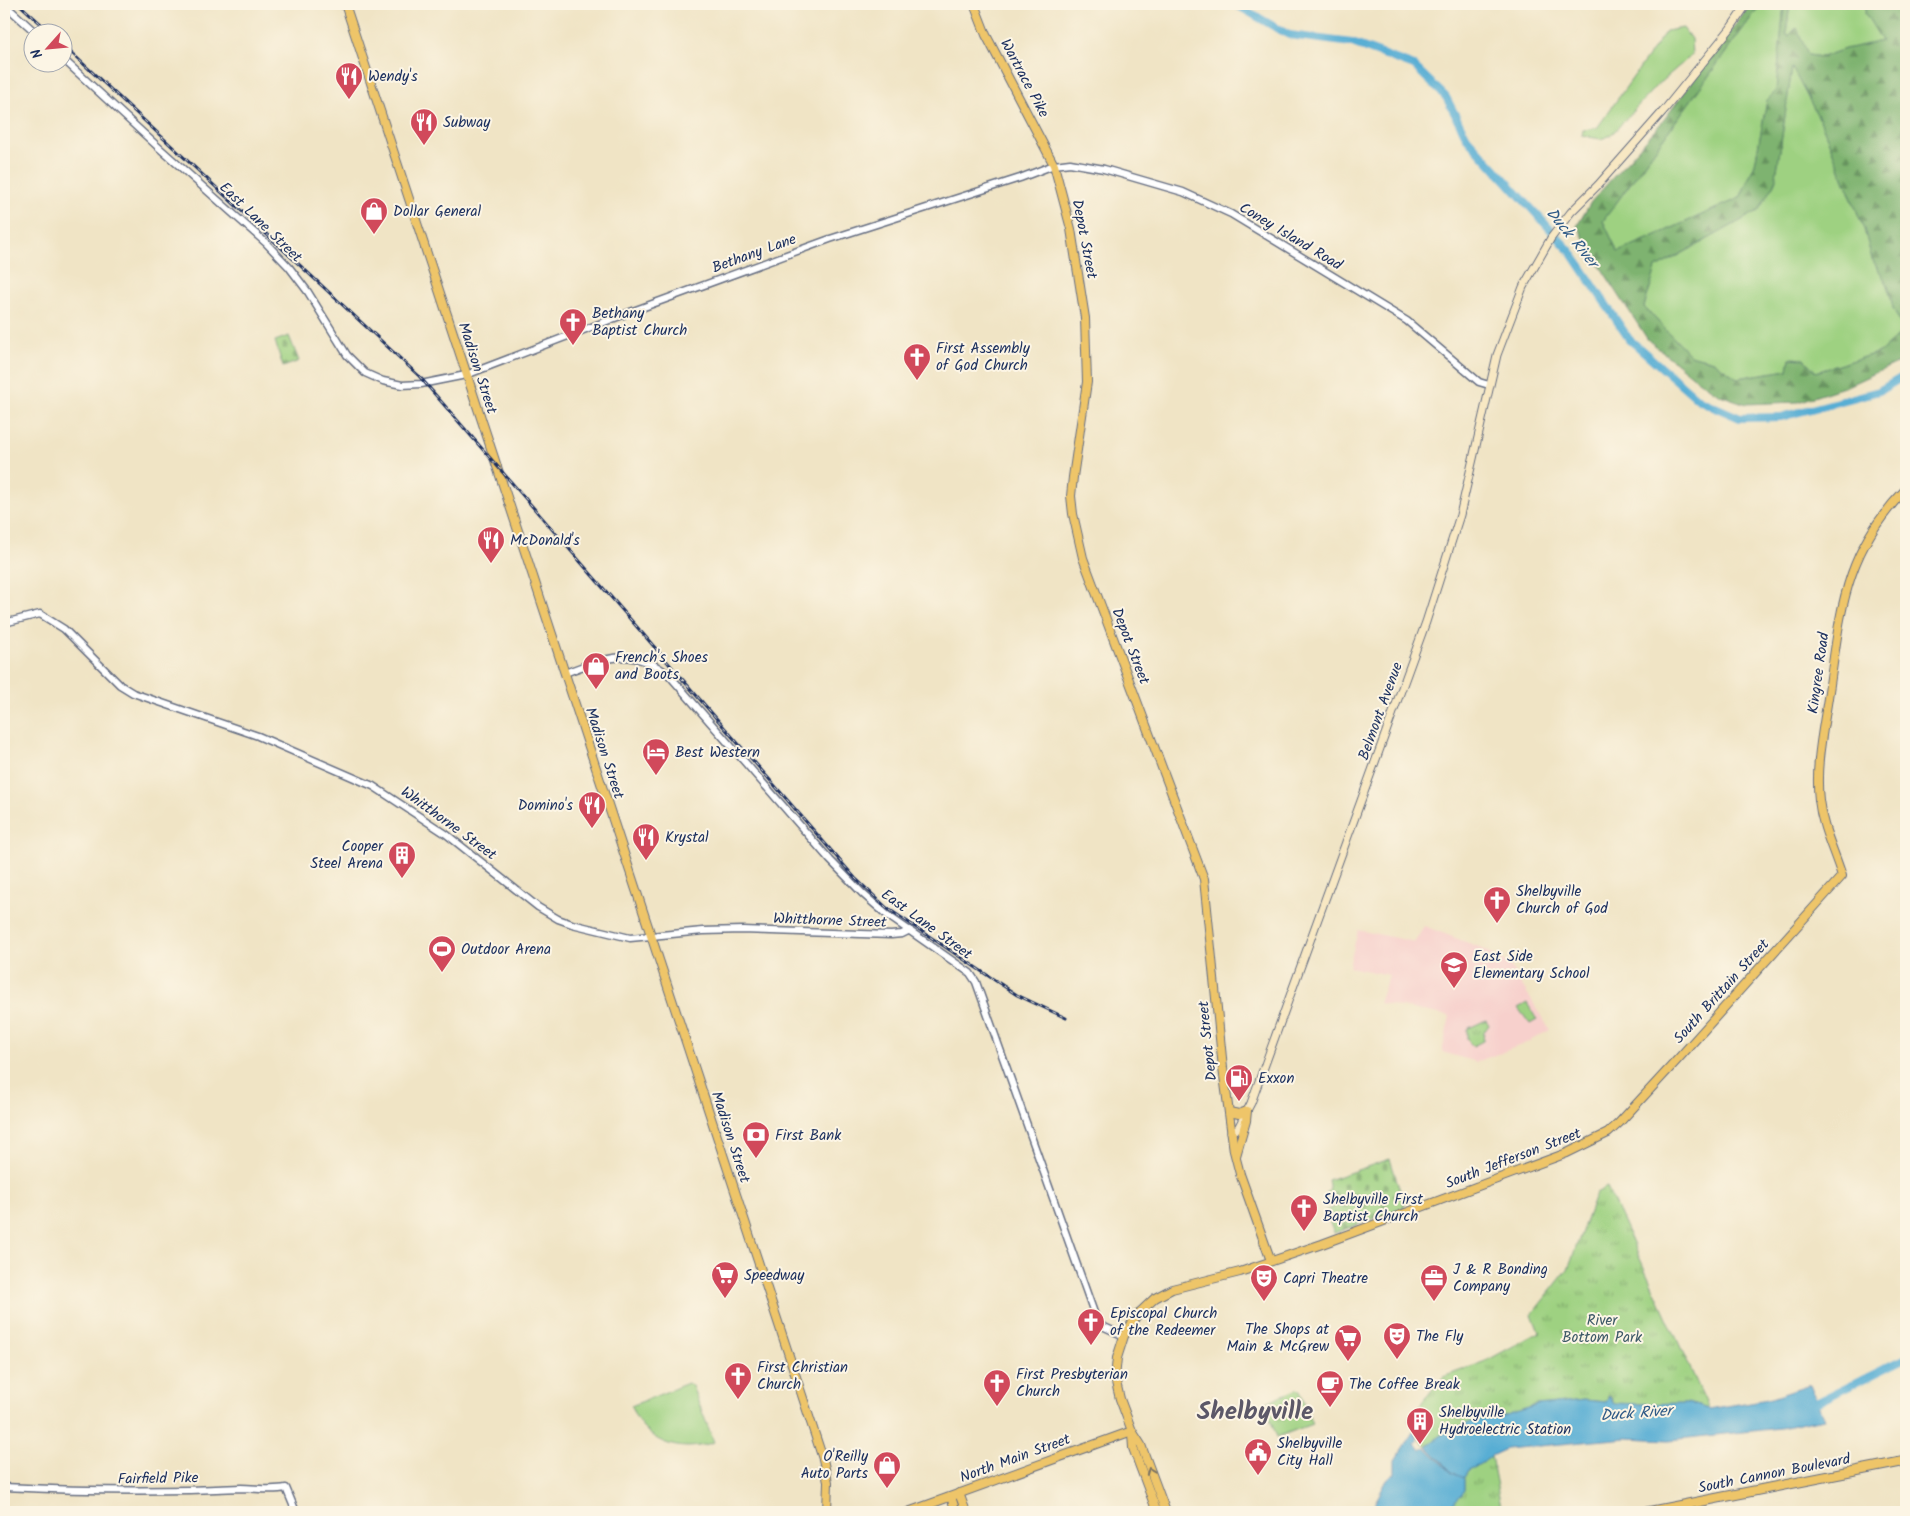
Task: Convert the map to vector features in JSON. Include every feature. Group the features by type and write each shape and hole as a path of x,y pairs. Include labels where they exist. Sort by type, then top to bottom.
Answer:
{"highway":[{"name":"South Cannon Boulevard","path":"1647,1512 1906,1462"}],"main road":[{"name":"Madison Street","path":"344,4 822,1459 828,1482 827,1512"},
{"name":"Wartrace Pike","path":"974,4 986,35 1054,165"},
{"name":"Belmont Avenue","path":"1231,1132 1238,1128 1247,1111 1426,622 1460,515 1496,355 1523,287 1551,238 1670,102 1730,29 1746,4"},
{"name":"Depot Street","path":"1054,165 1071,229 1084,318 1086,382 1073,477 1073,514 1083,558 1204,879 1231,1132 1240,1174 1271,1261"},
{"name":"Kingree Road","path":"1842,876 1823,825 1818,786 1819,756 1839,622 1852,571 1860,552 1890,505 1906,489"},
{"name":"South Brittain Street","path":"1619,1124 1842,876"},
{"path":"1229,1112 1239,1114 1247,1111 1246,1122 1236,1158"},
{"name":"South Jefferson Street","path":"1124,1336 1137,1315 1155,1298 1172,1289 1271,1261 1397,1217 1567,1154 1602,1136 1619,1124"},
{"path":"1124,1336 1117,1358 1115,1378 1120,1399 1132,1430 1141,1445 1166,1512"},
{"path":"1132,1430 1133,1448 1157,1512"},
{"name":"North Main Street","path":"908,1512 1132,1430"},
{"path":"959,1493 966,1512"},
{"path":"950,1497 956,1512"}],"street":[{"path":"4,4 24,22"},
{"name":"East Lane Street","path":"72,67 278,255 308,292 347,355 365,373 383,381 402,385 421,384 466,375"},
{"name":"Coney Island Road","path":"1054,165 1070,163 1104,169 1183,192 1231,214 1407,321 1479,382 1489,385"},
{"name":"Bethany Lane","path":"466,375 775,258 1054,165"},
{"name":"Whitthorne Street","path":"4,623 40,614 64,629 120,685 133,693 258,736 373,786 446,834 558,920 614,936 630,938 703,931 743,930 891,935 902,934 910,930"},
{"name":"East Lane Street","path":"565,673 608,658 629,656 642,658 660,667 841,872 887,915 970,972 976,982 1098,1324 1124,1336"},
{"name":"Fairfield Pike","path":"4,1487 104,1491 243,1488 276,1490 286,1488 296,1512"}],"shaded area":[{"name":"East Side Elementary School","path":"1424,926 1479,947 1509,964 1550,1030 1524,1044 1476,1062 1442,1052 1450,1016 1379,1003 1389,975 1349,967 1358,930 1415,942"}],"green space":[{"path":"1751,4 1761,4 1603,221 1618,252 1740,198 1755,164 1767,100 1776,91 1784,4 1790,4 1786,34 1789,36 1797,28 1808,55 1822,57 1845,49 1882,41 1865,13 1866,4 1906,4 1906,359 1847,386 1798,402 1746,404 1720,395 1695,378 1648,340 1598,263 1577,226 1591,202 1662,122","holes":["1792,68 1820,120 1864,229 1872,259 1888,285 1893,308 1904,330 1880,352 1816,372 1804,359 1790,358 1788,370 1737,378 1713,361 1690,355 1644,307 1656,268 1758,211 1775,184"]},
{"path":"1761,4 1784,4 1776,91 1767,101 1755,164 1740,198 1618,252 1603,221"},
{"path":"1790,4 1866,4 1865,13 1883,42 1845,49 1822,57 1808,55 1796,28 1789,36 1786,34"},
{"path":"1683,28 1691,39 1692,55 1656,86 1611,135 1601,139 1582,136 1583,130 1597,128 1666,31"},
{"path":"1792,67 1820,120 1864,229 1872,259 1888,285 1893,308 1904,330 1880,352 1816,372 1804,359 1790,358 1788,370 1737,378 1713,361 1690,355 1644,307 1656,268 1758,211 1775,184"},
{"path":"289,336 299,361 283,367 275,341"},
{"path":"1527,1003 1537,1020 1530,1024 1518,1008"},
{"path":"1486,1020 1489,1025 1484,1032 1483,1041 1473,1046 1467,1040 1467,1029"},
{"path":"1390,1159 1404,1208 1334,1233 1325,1211 1334,1207 1327,1192 1330,1190 1328,1180"},
{"name":"River Bottom Park","path":"1607,1187 1709,1409 1687,1403 1614,1403 1611,1396 1608,1395 1607,1402 1584,1400 1538,1405 1500,1417 1474,1421 1445,1433 1426,1446 1408,1419 1443,1377 1484,1362 1539,1332 1532,1314 1568,1269 1596,1193"},
{"path":"688,1383 692,1386 714,1442 688,1447 664,1442 654,1437 645,1429 631,1406"},
{"path":"1298,1389 1312,1424 1277,1437 1264,1403"},
{"path":"1491,1456 1502,1512 1445,1512 1448,1511 1464,1490 1464,1477 1468,1470 1480,1465"}],"water":[{"path":"1810,1385 1824,1419 1780,1428 1669,1440 1627,1438 1506,1449 1468,1470 1464,1477 1452,1472 1426,1446 1445,1433 1474,1421 1500,1417 1538,1405 1584,1400 1606,1402 1609,1395 1614,1403 1687,1403 1709,1409 1768,1399"},
{"path":"1415,1429 1418,1441 1415,1444 1421,1450 1425,1447 1452,1473 1464,1478 1464,1490 1448,1511 1445,1512 1370,1512 1387,1480 1395,1473 1395,1460"}],"waterway":[{"name":"Duck River","path":"1235,4 1289,35 1352,43 1414,66 1446,97 1467,138 1571,252 1629,339 1699,400 1740,418 1781,417 1879,391 1906,375"},
{"name":"Duck River","path":"1809,1404 1816,1403 1906,1358"}],"railway":[{"path":"19,4 39,22"},
{"path":"72,53 419,376 855,878 887,908 1017,995 1066,1018"}],"place":[{"name":"Wendy's","path":"349,100"},
{"name":"Subway","path":"424,146"},
{"name":"Dollar General","path":"374,235"},
{"name":"Bethany Baptist Church","path":"573,346"},
{"name":"First Assembly of God Church","path":"917,381"},
{"name":"McDonald's","path":"491,564"},
{"name":"French's Shoes and Boots","path":"596,690"},
{"name":"Best Western","path":"656,776"},
{"name":"Domino's","path":"592,829"},
{"name":"Krystal","path":"646,861"},
{"name":"Cooper Steel Arena","path":"402,879"},
{"name":"Shelbyville Church of God","path":"1497,924"},
{"name":"Outdoor Arena","path":"442,973"},
{"name":"East Side Elementary School","path":"1454,989"},
{"name":"Exxon","path":"1239,1102"},
{"name":"First Bank","path":"756,1159"},
{"name":"Shelbyville First Baptist Church","path":"1304,1232"},
{"name":"Speedway","path":"725,1299"},
{"name":"Capri Theatre","path":"1264,1302"},
{"name":"J & R Bonding Company","path":"1434,1302"},
{"name":"Episcopal Church of the Redeemer","path":"1091,1346"},
{"name":"The Fly","path":"1397,1360"},
{"name":"The Shops at Main & McGrew","path":"1348,1362"},
{"name":"First Christian Church","path":"738,1400"},
{"name":"First Presbyterian Church","path":"997,1407"},
{"name":"The Coffee Break","path":"1330,1408"},
{"name":"Shelbyville Hydroelectric Station","path":"1420,1445"},
{"name":"Shelbyville City Hall","path":"1258,1476"},
{"name":"O'Reilly Auto Parts","path":"887,1489"}],"district":[{"name":"Shelbyville","path":"1255,1410"}]}
